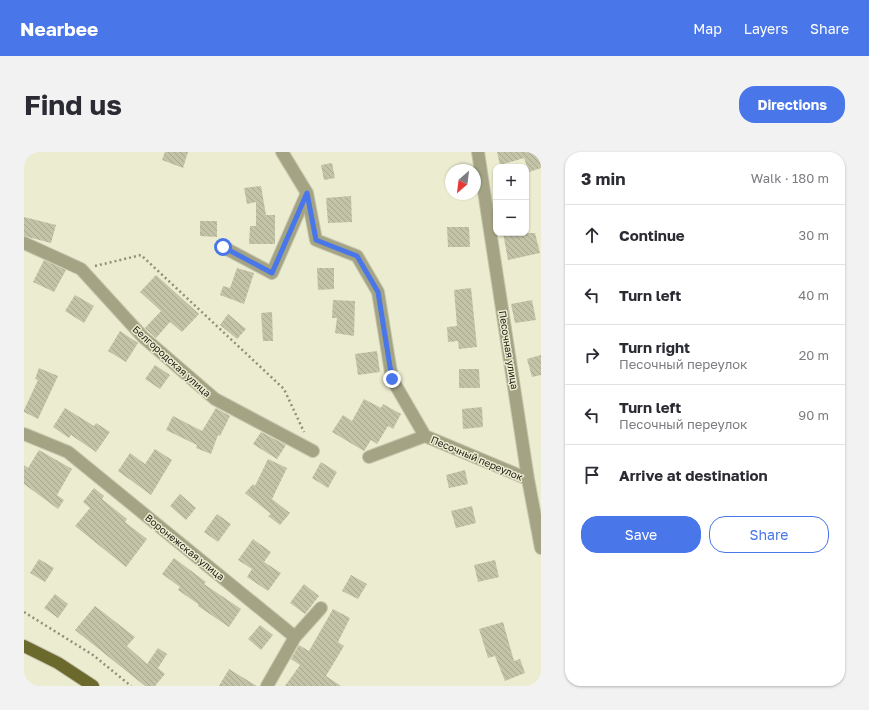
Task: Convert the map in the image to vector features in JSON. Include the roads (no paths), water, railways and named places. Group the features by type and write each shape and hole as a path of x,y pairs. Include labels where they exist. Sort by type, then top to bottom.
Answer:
{"main road":[{"path":"24,646 58,663 93,686"}],"street":[{"name":"Песочный переулок","path":"282,152 307,193 316,240 357,256 378,292 392,379 425,436 528,479"},
{"name":"Песочная улица","path":"478,152 528,479 541,548"},
{"path":"223,247 272,273 307,193"},
{"name":"Белгородская улица","path":"24,243 81,269 143,337 215,399 313,451"},
{"name":"Воронежская улица","path":"24,434 68,452 295,637"},
{"path":"368,457 425,436"},
{"path":"267,686 295,637 321,608"}]}
